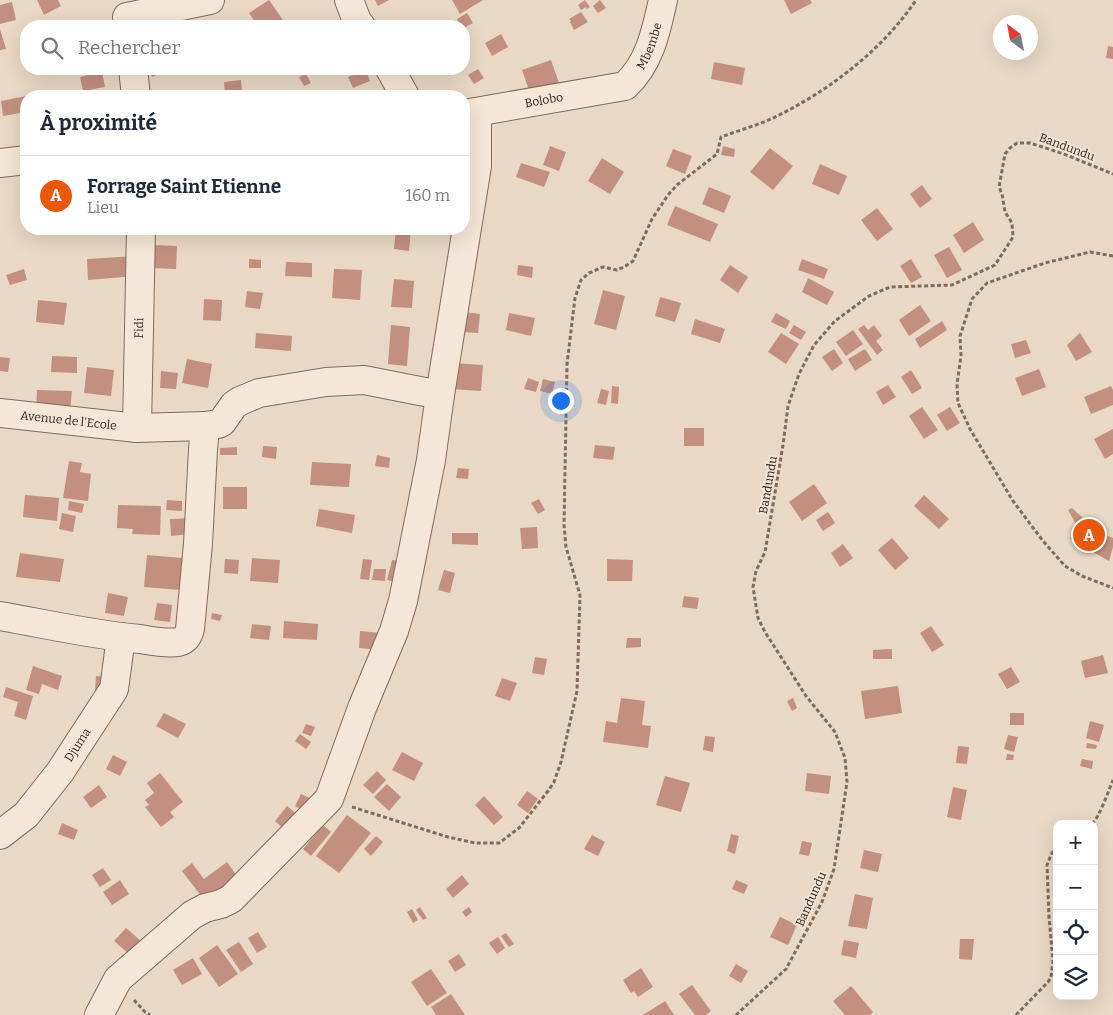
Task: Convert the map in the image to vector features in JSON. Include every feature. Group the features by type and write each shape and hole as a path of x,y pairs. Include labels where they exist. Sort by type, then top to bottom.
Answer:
{"street":[{"path":"126,14 210,0"},
{"path":"349,0 357,20"},
{"name":"Mbembe","path":"625,86 644,63 657,29 663,0"},
{"path":"134,75 135,90"},
{"path":"393,75 402,90"},
{"name":"Bolobo","path":"470,113 625,86"},
{"path":"470,113 477,166 470,209"},
{"path":"0,162 20,160"},
{"name":"Fidi","path":"137,428 141,235"},
{"path":"99,1015 118,980 192,915 205,908 231,899 329,799 362,708 394,631 403,601 431,460 466,235"},
{"path":"0,616 121,638 179,642 189,635 190,629 206,426 222,422 234,405 258,393 326,382 364,380 440,395"},
{"name":"Avenue de l'Ecole","path":"0,413 137,428 206,426"},
{"name":"Djuma","path":"0,835 26,815 60,772 114,689 121,638"}],"path":[{"path":"329,799 448,837 475,843 499,843 519,828 548,791 554,782 561,762 577,691 580,595 566,547 564,525 567,364 575,298 581,280 589,273 603,268 617,270 624,268 633,261 652,219 668,195 677,185 717,154 720,137 771,119 827,88 880,44 916,0"},
{"name":"Bandundu","path":"736,1015 786,969 822,902 834,869 847,782 845,758 835,732 806,696 765,632 758,618 753,587 756,571 765,552 788,406 799,374 814,345 835,320 869,296 890,288 952,285 995,265 1014,237 1012,224 1005,212 999,187 1005,154 1017,143 1030,143 1064,154 1113,174"},
{"path":"1113,256 1090,252 1045,263 987,283 972,299 960,336 961,356 957,384 958,403 970,429 1013,501 1043,541 1065,566 1082,576 1113,588"},
{"path":"1096,820 1113,780"},
{"path":"1016,1015 1051,977 1053,961 1047,865 1053,851"}],"building":[{"path":"37,0 58,0 61,6 44,15"},
{"path":"269,0 283,20 254,20 249,13"},
{"path":"375,0 389,0 378,6"},
{"path":"452,0 483,0 460,14"},
{"path":"585,0 590,7 581,10 578,5"},
{"path":"600,0 606,8 598,13 593,6"},
{"path":"784,0 810,0 812,3 791,14"},
{"path":"12,2 16,20 0,24 0,5"},
{"path":"581,12 588,22 574,30 569,19"},
{"path":"467,13 473,23 470,25 470,20 457,19"},
{"path":"0,29 6,49 0,50"},
{"path":"501,34 508,47 492,56 485,43"},
{"path":"1108,46 1113,47 1113,59 1106,58"},
{"path":"551,60 559,83 530,93 522,70"},
{"path":"714,62 745,68 742,85 711,79"},
{"path":"478,69 484,78 474,84 468,75"},
{"path":"103,75 105,87 83,90 80,77"},
{"path":"307,75 311,83 304,86 299,77"},
{"path":"368,75 370,81 353,88 348,77"},
{"path":"241,80 242,90 225,90 224,82"},
{"path":"20,97 20,113 3,116 1,101"},
{"path":"550,146 566,152 559,171 543,165"},
{"path":"723,146 735,149 734,157 721,155"},
{"path":"770,148 793,166 773,190 750,172"},
{"path":"673,149 692,156 685,174 666,166"},
{"path":"602,158 624,172 610,194 588,181"},
{"path":"521,163 550,172 544,187 516,177"},
{"path":"820,164 847,176 839,195 812,184"},
{"path":"922,185 932,199 920,208 910,194"},
{"path":"709,187 731,196 724,213 702,204"},
{"path":"675,206 718,224 710,242 667,225"},
{"path":"877,208 893,229 877,241 861,220"},
{"path":"973,222 984,240 964,253 953,235"},
{"path":"395,235 410,235 409,251 394,249"},
{"path":"154,245 177,246 176,269 153,268"},
{"path":"949,247 962,270 947,278 934,255"},
{"path":"135,256 136,276 88,280 87,259"},
{"path":"249,259 261,260 261,268 249,268"},
{"path":"802,259 828,269 824,279 798,270"},
{"path":"911,259 922,277 911,283 900,266"},
{"path":"286,262 312,263 312,277 285,276"},
{"path":"518,265 533,267 532,278 517,275"},
{"path":"730,265 748,277 738,293 720,280"},
{"path":"24,269 27,280 10,285 6,275"},
{"path":"334,269 362,270 360,300 332,298"},
{"path":"808,278 834,292 827,305 802,292"},
{"path":"394,279 414,281 412,308 391,307"},
{"path":"603,290 625,296 616,330 594,324"},
{"path":"247,291 263,293 260,309 245,307"},
{"path":"660,297 681,303 675,322 655,316"},
{"path":"204,299 222,300 221,321 203,320"},
{"path":"38,300 67,303 64,325 36,322"},
{"path":"920,305 931,321 909,336 899,320"},
{"path":"464,312 480,314 478,333 462,332"},
{"path":"509,313 535,318 531,336 506,330"},
{"path":"776,313 790,321 786,329 771,322"},
{"path":"695,319 725,329 720,343 691,334"},
{"path":"942,321 947,330 920,348 915,339"},
{"path":"391,325 410,327 407,366 388,364"},
{"path":"794,325 806,332 801,340 789,333"},
{"path":"864,325 868,330 874,325 882,336 876,341 883,350 877,355 858,329"},
{"path":"853,330 863,344 846,356 836,342"},
{"path":"256,333 292,336 291,351 255,348"},
{"path":"781,333 799,344 786,364 768,352"},
{"path":"1080,333 1092,352 1076,361 1067,345"},
{"path":"1026,340 1031,353 1015,358 1011,344"},
{"path":"834,349 843,363 832,371 822,357"},
{"path":"865,349 872,360 855,371 848,359"},
{"path":"52,356 77,357 77,373 51,372"},
{"path":"0,357 10,358 8,372 0,371"},
{"path":"187,359 212,364 208,388 182,383"},
{"path":"454,363 483,365 481,391 451,389"},
{"path":"87,367 114,370 111,396 84,393"},
{"path":"1039,369 1046,387 1022,396 1015,378"},
{"path":"911,370 922,388 912,394 901,377"},
{"path":"161,371 178,373 176,389 160,388"},
{"path":"528,378 539,382 536,392 524,389"},
{"path":"543,379 555,382 552,394 540,391"},
{"path":"888,385 896,397 883,405 876,392"},
{"path":"612,386 619,387 618,404 611,403"},
{"path":"1111,386 1113,390 1113,405 1091,414 1084,397"},
{"path":"601,389 609,391 606,405 597,403"},
{"path":"37,390 72,391 70,412 36,410"},
{"path":"922,407 938,430 924,439 909,416"},
{"path":"950,407 960,423 947,431 937,415"},
{"path":"684,428 704,428 704,446 684,446"},
{"path":"1113,429 1113,454 1105,459 1094,439"},
{"path":"595,445 615,447 613,460 593,458"},
{"path":"263,446 277,447 276,459 262,457"},
{"path":"237,447 237,455 220,455 220,448"},
{"path":"377,455 390,458 389,468 375,466"},
{"path":"69,461 82,463 80,472 91,474 88,501 63,498"},
{"path":"312,462 351,464 349,487 310,485"},
{"path":"458,468 469,469 468,479 456,478"},
{"path":"814,484 827,503 802,521 789,502"},
{"path":"223,487 247,487 247,509 223,509"},
{"path":"25,495 59,498 57,521 23,517"},
{"path":"924,495 949,519 939,529 914,506"},
{"path":"539,499 545,510 538,514 531,503"},
{"path":"167,500 182,501 182,511 166,510"},
{"path":"69,501 84,504 82,513 68,510"},
{"path":"118,505 161,506 160,535 132,534 133,529 117,528"},
{"path":"1072,508 1099,533 1113,538 1113,547 1109,561 1070,539 1076,524 1068,510"},
{"path":"319,509 355,515 352,533 316,526"},
{"path":"828,512 835,523 823,531 816,520"},
{"path":"62,513 76,516 73,532 59,529"},
{"path":"191,518 192,534 171,536 170,519"},
{"path":"537,527 538,548 522,549 520,528"},
{"path":"452,533 478,533 478,545 452,544"},
{"path":"892,538 909,558 895,570 878,550"},
{"path":"843,544 853,558 840,567 831,553"},
{"path":"20,553 64,559 60,582 16,577"},
{"path":"147,555 183,558 180,590 144,587"},
{"path":"252,558 280,560 278,583 250,581"},
{"path":"225,559 239,560 238,574 224,573"},
{"path":"363,559 372,560 369,580 360,579"},
{"path":"607,559 633,560 632,581 607,581"},
{"path":"392,560 400,561 396,582 387,580"},
{"path":"374,569 386,569 385,581 372,580"},
{"path":"444,570 455,573 450,593 438,590"},
{"path":"108,593 128,597 124,616 105,613"},
{"path":"684,596 699,598 697,609 682,607"},
{"path":"157,603 172,605 170,622 154,620"},
{"path":"212,613 222,615 220,621 211,619"},
{"path":"284,621 318,624 317,640 283,638"},
{"path":"252,624 271,626 269,640 250,638"},
{"path":"931,626 944,645 932,652 920,633"},
{"path":"360,631 381,633 380,650 359,648"},
{"path":"627,638 641,638 641,647 626,648"},
{"path":"892,649 892,659 873,659 873,650"},
{"path":"1103,655 1108,673 1085,678 1081,661"},
{"path":"535,657 547,659 544,675 532,673"},
{"path":"33,666 62,676 58,690 42,684 39,694 26,690"},
{"path":"1011,667 1020,682 1007,689 998,674"},
{"path":"96,676 109,677 108,692 95,692"},
{"path":"502,678 517,683 510,701 495,696"},
{"path":"898,686 902,713 865,719 861,691"},
{"path":"6,687 33,696 26,720 14,716 18,702 3,697"},
{"path":"621,698 645,701 642,725 651,726 648,748 603,742 606,721 617,723"},
{"path":"793,698 797,708 792,711 787,701"},
{"path":"164,713 186,724 178,738 156,726"},
{"path":"1010,713 1024,713 1024,725 1010,725"},
{"path":"1090,721 1104,725 1099,742 1086,738"},
{"path":"306,724 315,727 311,736 302,733"},
{"path":"300,734 311,742 306,749 295,741"},
{"path":"1008,735 1018,737 1014,752 1004,749"},
{"path":"705,736 715,737 713,752 703,750"},
{"path":"1087,743 1097,745 1096,749 1086,748"},
{"path":"958,746 969,747 967,764 956,763"},
{"path":"402,752 423,763 414,781 392,770"},
{"path":"1007,754 1014,755 1013,760 1006,760"},
{"path":"113,755 127,762 120,776 106,769"},
{"path":"1082,759 1093,761 1092,769 1080,766"},
{"path":"377,771 386,780 373,794 363,785"},
{"path":"160,773 183,802 170,812 174,817 161,827 145,807 149,805 145,800 154,793 147,783"},
{"path":"807,773 831,776 829,794 805,791"},
{"path":"665,776 690,783 681,812 656,805"},
{"path":"387,784 401,797 389,811 374,797"},
{"path":"99,785 107,797 91,808 83,797"},
{"path":"953,787 967,790 961,820 947,817"},
{"path":"527,791 538,799 528,813 517,805"},
{"path":"301,794 314,800 307,813 295,806"},
{"path":"484,796 503,817 494,825 475,805"},
{"path":"287,806 299,816 286,831 275,821"},
{"path":"347,815 371,833 339,873 316,856"},
{"path":"62,823 78,830 74,840 58,834"},
{"path":"323,825 331,832 311,856 303,849"},
{"path":"731,834 739,836 735,854 727,851"},
{"path":"592,835 605,842 598,856 584,849"},
{"path":"376,836 383,842 371,856 364,849"},
{"path":"802,841 812,843 809,856 799,854"},
{"path":"864,850 882,854 878,872 860,868"},
{"path":"227,862 240,880 208,905 182,871 192,863 204,879"},
{"path":"103,868 111,880 100,887 92,875"},
{"path":"462,875 469,884 453,898 446,889"},
{"path":"120,880 129,894 112,905 103,892"},
{"path":"736,880 748,885 744,894 732,889"},
{"path":"855,894 873,898 867,929 848,926"},
{"path":"420,907 427,918 423,920 416,910"},
{"path":"469,907 472,912 466,917 462,912"},
{"path":"412,909 418,920 413,923 407,912"},
{"path":"780,917 797,925 788,945 770,937"},
{"path":"126,928 141,941 129,954 114,941"},
{"path":"258,932 267,947 257,953 248,938"},
{"path":"506,933 514,944 509,947 501,936"},
{"path":"498,937 505,948 497,954 489,943"},
{"path":"960,939 974,939 972,960 959,959"},
{"path":"844,940 859,943 856,958 841,955"},
{"path":"239,942 253,964 241,972 226,950"},
{"path":"217,945 238,974 219,987 199,958"},
{"path":"459,954 466,965 455,972 448,961"},
{"path":"193,958 202,974 182,985 173,970"},
{"path":"736,964 748,971 741,983 729,976"},
{"path":"641,968 653,987 638,997 634,991 631,993 623,980"},
{"path":"431,969 447,993 427,1006 411,982"},
{"path":"692,985 711,1011 706,1015 695,1015 679,994"},
{"path":"851,986 873,1012 870,1015 845,1015 833,1001"},
{"path":"451,994 465,1015 436,1015 431,1007"},
{"path":"665,1001 674,1015 643,1015"}],"place":[{"name":"Forrage Saint Etienne","path":"1089,535"}]}
